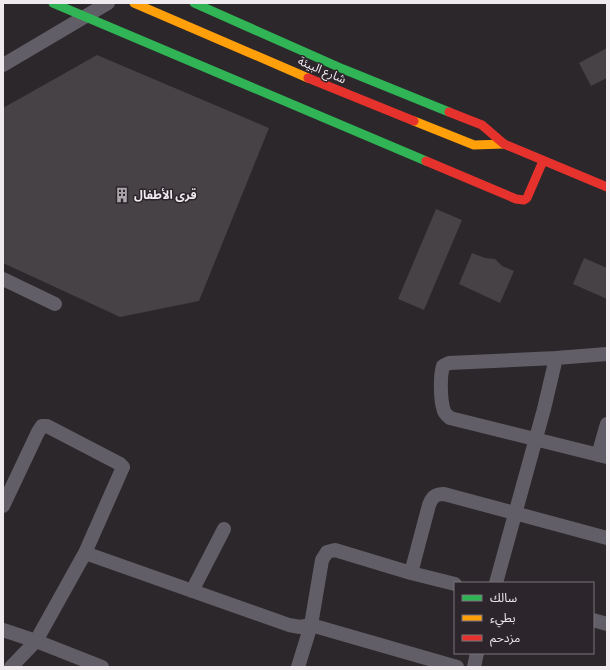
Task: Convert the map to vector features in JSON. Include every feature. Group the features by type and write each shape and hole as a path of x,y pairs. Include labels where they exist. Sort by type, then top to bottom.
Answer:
{"main road":[{"path":"53,3 516,199 524,200 529,194 544,161"},
{"name":"شارع البيئة","path":"134,3 187,25 339,79 474,145 504,144"},
{"path":"194,3 339,79 482,124 504,144 607,187"}],"street":[{"path":"3,65 108,3"},
{"path":"187,3 187,25"},
{"path":"3,279 55,304"},
{"path":"607,354 449,363 443,366 441,373 443,406 445,413 450,418 603,456 607,424"},
{"path":"496,582 536,439 556,358"},
{"path":"3,506 42,426 47,426 120,464 123,467 85,553 36,641 11,667"},
{"path":"411,573 429,505 432,498 438,494 444,494 607,538"},
{"path":"192,591 224,529"},
{"path":"298,667 311,625 322,560 327,552 335,550 411,573 454,584"},
{"path":"85,553 289,625 300,627 311,625 457,667"},
{"path":"594,620 607,624"},
{"path":"3,630 36,641 102,667"},
{"path":"474,667 477,654"}],"building":[{"path":"607,48 607,78 591,86 579,63"},
{"name":"قرى الأطفال","path":"97,55 269,128 199,301 120,317 3,263 3,108"},
{"path":"436,209 462,220 424,310 398,299"},
{"path":"472,253 485,258 495,259 502,266 514,271 500,303 459,284"},
{"path":"584,258 607,268 607,299 573,284"}],"traffic: fast":[{"path":"53,3 426,161"},
{"path":"194,3 343,69 449,112"}],"traffic: slow":[{"path":"134,3 308,78"},
{"path":"414,121 474,145 504,144"}],"traffic: jam":[{"path":"308,78 414,121"},
{"path":"449,112 482,125 504,144 607,187"},
{"path":"426,161 516,199 524,200 527,198 543,161"}],"place":[{"name":"قرى الأطفال","path":"122,195"}]}
